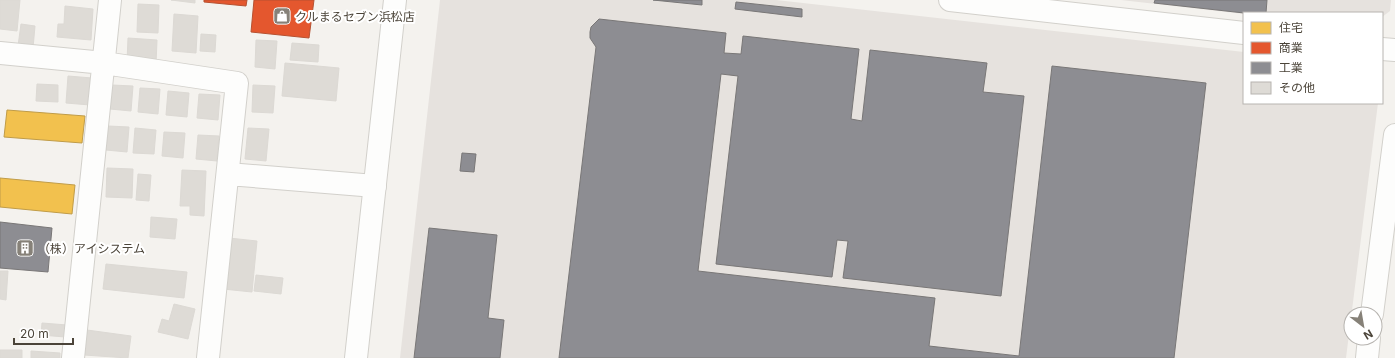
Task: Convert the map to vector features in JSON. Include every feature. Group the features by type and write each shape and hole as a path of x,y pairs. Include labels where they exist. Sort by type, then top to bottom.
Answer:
{"street":[{"path":"73,358 110,0"},
{"path":"356,358 395,0"},
{"path":"950,0 1243,33"},
{"path":"1383,48 1395,50"},
{"path":"0,53 104,63 237,83 208,358"},
{"path":"1373,306 1395,135"},
{"path":"228,174 375,186"},
{"path":"1367,358 1368,346"}],"shaded area":[{"path":"440,0 776,0 1243,52 1243,104 1378,104 1353,306 1343,306 1343,346 1348,346 1346,358 400,358"},
{"path":"1121,0 1391,0 1390,11 1383,16 1383,12 1243,12 1243,14"}],"building: 住宅":[{"path":"7,110 85,116 82,143 4,137"},
{"path":"0,178 75,185 72,214 0,207"}],"building: 商業":[{"path":"204,0 247,0 246,6 204,2"},
{"name":"クルまるセブン浜松店","path":"254,0 314,0 309,38 251,32"}],"building: 工業":[{"path":"653,0 702,0 702,5"},
{"path":"1155,0 1267,0 1266,12 1243,13 1154,3"},
{"path":"736,2 802,9 802,17 735,9"},
{"path":"599,19 726,33 724,53 741,54 743,36 859,49 851,119 862,121 870,50 987,63 983,92 1024,96 1001,296 843,278 848,241 837,240 832,277 716,264 738,76 721,74 698,271 935,298 929,346 1019,356 1052,66 1206,83 1174,358 559,358 596,47 590,38 590,32 591,27"},
{"path":"462,153 476,154 474,172 460,171"},
{"name":"（株）アイシステム","path":"0,222 52,228 48,272 0,268"},
{"path":"429,228 497,235 488,318 504,320 500,358 414,358"}],"building: その他":[{"path":"0,0 20,0 17,31 0,29"},
{"path":"171,0 195,0 195,3"},
{"path":"138,4 159,5 158,33 137,32"},
{"path":"65,6 93,9 91,40 57,37 58,24 64,24"},
{"path":"174,14 198,16 196,53 172,51"},
{"path":"21,24 35,26 33,48 18,46"},
{"path":"201,34 216,35 215,52 200,51"},
{"path":"128,38 157,40 156,64 127,62"},
{"path":"256,40 277,41 275,69 255,67"},
{"path":"292,43 319,45 318,62 290,60"},
{"path":"285,63 339,68 336,101 282,96"},
{"path":"68,76 92,78 90,105 66,103"},
{"path":"37,84 58,85 58,102 36,101"},
{"path":"112,85 133,86 131,111 110,109"},
{"path":"253,85 275,86 273,113 252,112"},
{"path":"140,88 160,89 158,114 138,112"},
{"path":"168,91 189,93 187,117 166,115"},
{"path":"199,94 220,95 218,120 197,118"},
{"path":"108,126 129,127 127,152 106,150"},
{"path":"135,128 156,130 154,154 133,153"},
{"path":"248,128 269,129 266,161 245,159"},
{"path":"164,132 185,133 183,158 162,156"},
{"path":"198,135 219,136 217,161 196,159"},
{"path":"107,168 133,169 132,198 106,197"},
{"path":"182,170 206,171 204,216 190,215 190,206 180,206"},
{"path":"138,174 151,175 149,201 136,200"},
{"path":"151,217 177,219 175,239 150,237"},
{"path":"229,238 257,241 252,292 223,289"},
{"path":"106,264 187,272 184,298 103,289"},
{"path":"0,271 8,271 6,300 0,299"},
{"path":"256,275 283,278 281,294 254,291"},
{"path":"174,304 195,309 188,339 158,332 162,319 169,321"},
{"path":"42,323 67,325 65,337 41,335"},
{"path":"87,330 131,336 128,358 84,355"},
{"path":"0,350 22,350 22,358 0,358"},
{"path":"31,351 60,353 60,358 31,358"}],"place":[{"name":"クルまるセブン浜松店","path":"282,16"},
{"name":"（株）アイシステム","path":"25,248"}]}
